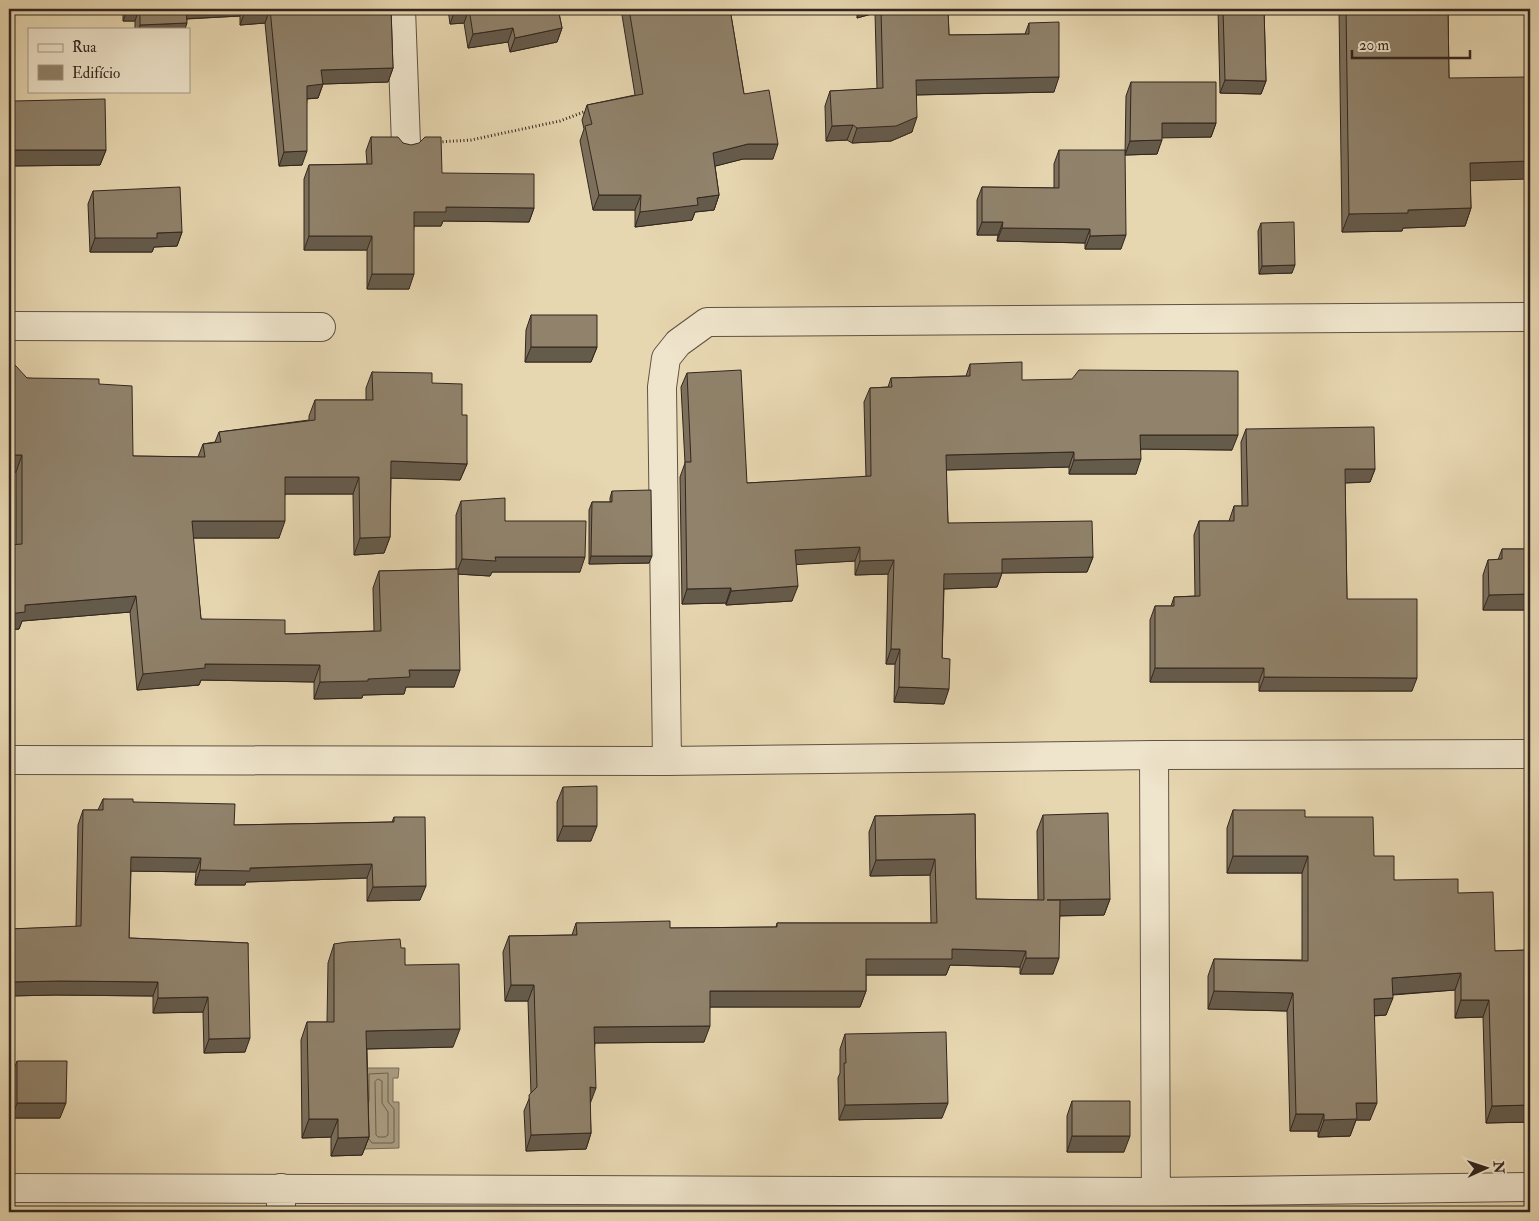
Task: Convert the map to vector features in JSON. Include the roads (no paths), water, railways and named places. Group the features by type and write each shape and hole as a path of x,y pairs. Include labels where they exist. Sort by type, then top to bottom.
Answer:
{"street":[{"path":"401,9 406,144"},
{"path":"667,761 662,387 666,358 678,342 707,322 1530,317"},
{"path":"9,326 321,327"},
{"path":"9,760 667,761 1154,755 1530,754"},
{"path":"1154,755 1155,1202"},
{"path":"9,1188 281,1200 1155,1202 1530,1187"}],"water":[{"path":"364,1068 399,1068 398,1078 393,1078 393,1102 399,1102 399,1148 364,1149"}]}
